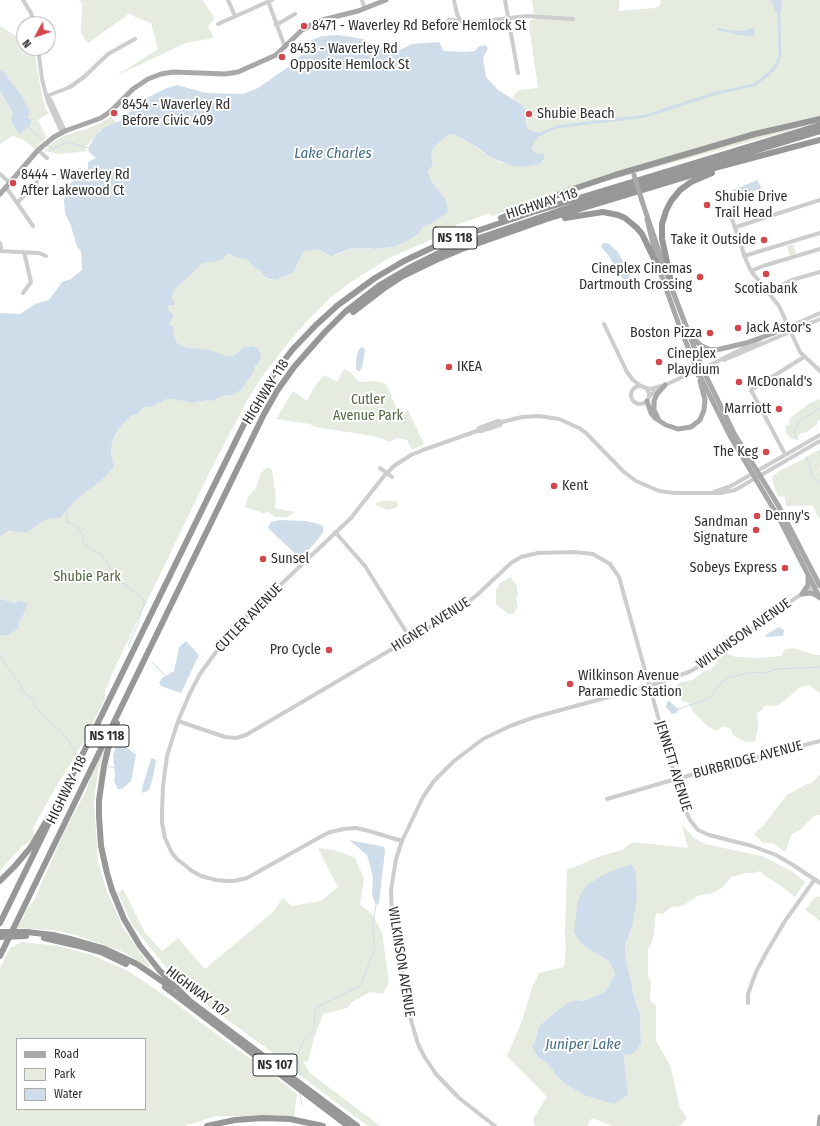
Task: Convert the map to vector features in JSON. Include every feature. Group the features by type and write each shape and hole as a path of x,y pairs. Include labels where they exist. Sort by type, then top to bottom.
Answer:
{"highway":[{"path":"316,325 326,313 358,287 386,268 443,240 515,213 570,190 633,173 755,134 820,119"},
{"name":"HIGHWAY 118","path":"0,923 252,408 285,360 316,325 344,300 375,278 404,261 444,242 533,212 820,125"},
{"name":"HIGHWAY 118","path":"0,956 264,414 277,391 302,357 334,323 370,293 409,268 447,249 576,205 820,130"},
{"path":"302,357 359,306 403,276 456,252 568,213 722,166 820,140"},
{"path":"670,284 670,276 663,246 662,232 664,216 671,201 680,190 699,178 762,155"},
{"path":"538,224 594,212 618,215 631,222 642,234 659,269"},
{"path":"154,639 129,693 108,749 99,800 101,846 112,890 132,933 160,971 193,1004"},
{"path":"0,881 32,847 84,752"},
{"name":"HIGHWAY 107","path":"0,932 53,935 88,943 115,954 152,974 357,1126"},
{"path":"0,937 27,934 49,939 101,952 134,968 165,988 348,1126"},
{"path":"207,1126 235,1120 263,1118 290,1119 323,1126"}],"main road":[{"path":"0,194 38,150 49,141 64,132 101,118 111,111 133,89 154,76 173,72 206,74 235,73 276,55 302,30 313,24 322,20 364,9 386,0"},
{"path":"633,173 701,374 735,434 808,576 818,586"},
{"path":"646,212 648,227 659,269 679,325 698,366"},
{"path":"684,323 696,342 708,349 724,349 774,333"},
{"path":"648,399 651,413 661,422 672,428 682,429 691,427 700,420 704,410 705,400 701,374"},
{"path":"661,422 656,414 654,405 656,396 665,385"},
{"path":"756,475 778,504 818,586 820,598"},
{"path":"802,594 808,585 808,576"},
{"path":"802,594 812,593 820,598"},
{"path":"819,1126 820,1116"}],"street":[{"path":"23,0 32,16"},
{"path":"228,0 235,16"},
{"path":"218,24 269,0 276,25 285,47"},
{"path":"362,0 364,9"},
{"path":"454,0 457,14 461,21"},
{"path":"505,0 518,73"},
{"path":"276,25 295,14"},
{"path":"449,20 475,22 527,16 573,19"},
{"path":"47,96 70,87 84,77 108,54 135,39"},
{"path":"39,56 42,79 47,96 51,101 64,132"},
{"path":"38,150 47,158"},
{"path":"0,174 10,183"},
{"path":"17,203 37,182"},
{"path":"6,187 33,226"},
{"path":"736,227 820,200"},
{"path":"726,214 732,219 736,227 744,256 751,271 779,306 797,347 804,357 820,371"},
{"path":"744,256 820,233"},
{"path":"0,243 0,251 39,253 46,256"},
{"path":"751,271 820,249"},
{"path":"23,293 31,282 24,252"},
{"path":"768,292 792,280 820,272"},
{"path":"633,380 632,396 634,401 642,403 654,392 665,385 789,326 820,313"},
{"path":"718,361 727,359 820,319"},
{"path":"604,324 626,372 649,393 648,399"},
{"path":"785,454 751,390 804,357"},
{"path":"633,390 637,387 650,389 665,385"},
{"name":"CUTLER AVENUE","path":"402,841 369,830 356,828 330,832 247,878 234,881 216,880 197,874 185,866 172,853 165,838 162,823 163,786 167,756 178,721 190,692 200,674 227,636 355,513 387,473 401,461 411,455 477,431 500,425 502,422 528,416 539,416 559,420 574,426 586,433 624,472 642,485 665,492 721,493 735,490 756,475"},
{"path":"756,475 785,454 820,435"},
{"path":"756,475 820,441"},
{"path":"380,468 392,477"},
{"path":"335,532 365,566 410,638"},
{"name":"HIGNEY AVENUE","path":"178,721 225,737 236,738 246,736 442,620 465,605 521,557 538,553 593,554 604,560 613,568 619,577 649,686"},
{"name":"WILKINSON AVENUE","path":"495,1126 458,1098 436,1074 424,1056 414,1032 407,1003 391,905 393,874 402,841 418,806 434,781 457,758 483,739 510,726 535,717 681,676 699,667 802,594 818,586"},
{"name":"JENNETT AVENUE","path":"649,686 686,814 693,825 698,830 716,838 752,846 776,855 793,864 820,883"},
{"name":"BURBRIDGE AVENUE","path":"607,799 820,740"},
{"path":"748,1003 748,994 756,972 766,953 785,921 815,880"}],"green space":[{"path":"79,0 202,0 215,18 208,26 214,38 186,43 116,76 158,49 151,23 135,17 130,13 88,43 81,33 82,3"},
{"name":"Shubie Park","path":"532,0 619,0 619,11 655,8 659,6 661,1 659,0 820,0 820,122 589,186 491,216 490,213 456,225 456,227 444,234 387,259 348,284 330,298 288,343 261,378 248,399 209,473 110,678 109,684 105,690 105,699 84,741 33,828 34,836 31,841 22,846 0,871 0,636 9,635 17,630 18,623 22,618 28,604 0,599 0,537 9,530 25,533 43,521 51,518 60,518 76,500 102,480 114,467 111,453 112,443 117,431 131,416 138,414 142,408 155,406 157,403 162,403 166,399 178,399 193,403 213,400 221,396 233,395 241,390 255,366 260,363 262,358 260,350 257,347 244,347 235,355 226,356 210,350 185,347 177,343 173,331 174,328 168,324 174,316 168,307 174,304 172,296 174,291 178,285 203,263 219,261 229,254 248,260 254,267 260,269 267,279 275,280 293,273 304,251 320,250 328,255 336,255 352,248 374,249 394,247 409,240 419,234 422,227 436,220 444,197 432,182 428,172 433,164 431,157 433,148 448,135 452,134 471,143 485,154 502,163 525,167 540,164 544,160 543,155 535,153 532,148 541,133 528,130 521,104 512,98 519,90 538,88 529,26 530,20 535,19"},
{"path":"0,26 16,36 16,56 35,56 45,108 49,114 38,120 46,137 35,149 24,140 13,136 0,144 0,91 13,113 17,132 22,132 33,121 32,118 28,118 30,112 22,96 4,72 0,70"},
{"path":"111,117 117,122 100,130 94,139 86,146 85,148 87,151 61,154 44,151 63,136 95,126"},
{"path":"793,244 796,253 790,256 787,246"},
{"name":"Cutler Avenue Park","path":"344,369 351,373 360,382 375,381 386,384 397,410 404,413 408,410 424,444 412,450 407,440 396,438 390,442 374,436 315,427 310,424 276,419 293,391 307,401 314,388 324,375 337,382"},
{"path":"820,399 820,421 818,420 817,425 805,433 800,433 796,440 786,434 785,425 789,426 790,418 810,403"},
{"path":"820,449 820,518 812,505 786,506 785,497 778,496 772,480 773,476 781,470"},
{"path":"267,467 272,470 276,497 275,508 295,512 287,517 275,517 269,512 263,513 245,507 248,497 256,488 261,473"},
{"path":"397,501 398,505 396,508 388,510 375,505 377,502"},
{"path":"510,577 516,584 518,594 516,599 518,606 514,613 509,614 496,604 496,590 500,583"},
{"path":"793,648 815,655 820,655 820,693 809,685 799,688 778,705 766,705 757,714 758,728 755,741 746,742 734,736 731,729 723,726 717,731 709,727 694,713 688,702 683,702 677,693 677,685 681,682 693,680 704,671 710,670 718,662 710,655 713,650 736,657 759,658 781,656 785,649"},
{"path":"108,741 98,771 94,801 98,862 107,892 124,929 151,968 121,951 76,935 53,930 17,928 24,917 25,912 34,900 67,826 86,791 92,771"},
{"path":"820,774 820,815 814,816 800,830 792,834 785,852 773,843 763,843 754,834 763,826 787,795 807,784 812,783"},
{"path":"682,825 694,838 705,844 762,856 793,872 805,882 795,897 760,871 755,873 747,873 731,877 723,887 713,893 697,896 683,906 671,907 663,914 656,913 653,939 648,949 648,976 651,983 650,1000 656,1006 656,1041 670,1065 680,1108 687,1118 678,1126 612,1126 592,1118 587,1126 535,1126 533,1119 547,1097 507,1056 522,1021 532,988 539,973 564,967 566,947 567,870 601,856 622,850 632,842 688,848","holes":["631,864 636,871 632,927 625,946 634,996 640,1014 641,1044 636,1051 623,1052 584,1095 562,1082 546,1062 538,1057 534,1045 539,1026 567,1003 577,1000 584,1001 603,993 608,987 615,974 609,961 581,943 575,932 577,905"]},
{"path":"318,848 335,850 355,858 364,879 360,904 372,914 382,932 389,982 383,994 370,992 352,1002 347,1008 323,1014 314,1038 308,1062 303,1061 310,1073 380,1126 368,1126 290,1068 269,1050 181,986 132,925 118,893 123,889 145,933 162,951 178,938 205,969 272,913 283,898 291,906 321,901 338,887"},
{"path":"816,896 820,897 820,921 805,910"},
{"path":"22,942 59,946 92,955 128,971 170,999 297,1094 294,1117 217,1116 184,1126 0,1126 0,968 10,948"}],"water":[{"path":"771,0 782,0 781,13 779,16 776,12"},
{"path":"755,27 754,36 737,35 716,29 720,28 737,31"},
{"name":"Lake Charles","path":"338,35 363,39 372,46 383,49 400,50 412,44 439,42 444,51 466,52 475,51 478,47 485,45 488,48 483,58 486,77 498,90 522,105 526,112 528,129 541,134 532,148 535,153 544,154 544,159 540,164 525,167 512,166 490,157 463,139 452,134 448,135 433,148 431,157 433,164 428,172 432,182 444,197 448,208 447,213 432,223 422,227 419,234 409,240 394,247 374,249 352,248 331,256 320,250 304,251 293,273 275,280 266,278 260,270 254,267 248,260 229,254 219,261 202,264 174,291 172,297 174,304 172,306 170,305 168,309 174,316 169,324 174,328 173,331 177,343 185,347 210,350 227,356 235,355 244,347 253,346 258,348 262,358 255,366 254,371 241,390 233,395 221,396 212,401 208,400 192,403 166,399 162,403 157,403 155,406 142,408 138,414 131,416 117,431 112,443 111,453 114,467 102,480 76,500 60,518 51,518 43,521 26,533 10,530 0,537 0,313 20,314 35,304 49,300 62,282 71,279 82,270 81,251 77,247 71,226 65,213 64,201 66,188 73,181 73,172 79,168 88,171 88,162 96,158 89,152 88,148 97,134 103,128 120,121 142,100 177,85 206,93 243,94 258,88 291,65 309,47 312,40 322,36"},
{"path":"0,70 4,72 22,96 30,112 28,118 33,118 30,125 19,135 11,120 13,113 0,91"},
{"path":"757,180 761,189 738,195 731,192 733,190"},
{"path":"603,243 608,243 618,252 630,275 628,280 623,280 609,256 601,247"},
{"path":"361,347 365,349 362,368 359,372 356,370 356,360 358,351"},
{"path":"280,520 306,521 318,524 323,526 323,533 301,559 268,528 271,522"},
{"path":"0,599 16,603 18,601 28,603 22,618 18,623 18,629 9,635 0,636"},
{"path":"779,627 784,630 783,636 765,637 767,634"},
{"path":"186,641 199,655 181,693 161,686 159,683 162,678 174,671 179,647"},
{"path":"669,701 678,709 677,713 672,714 666,707 667,702"},
{"path":"122,744 136,755 131,781 122,789 118,789 114,781 113,755 116,746"},
{"path":"152,758 156,760 153,777 149,790 142,793 142,788"},
{"path":"349,840 384,847 385,851 379,903 376,905 372,895 373,877 367,855"},
{"name":"Juniper Lake","path":"631,864 636,871 637,898 632,927 625,946 634,996 640,1014 641,1044 636,1051 630,1055 623,1053 628,1093 624,1098 614,1104 584,1095 562,1082 546,1062 538,1057 532,1047 534,1045 539,1026 567,1003 577,1000 584,1001 603,993 608,987 615,974 609,961 581,943 574,932 577,905 580,895 587,885 603,875"}],"waterway":[{"path":"541,134 556,127 646,116 713,94 754,85 770,73 775,67 780,56 779,16"},
{"path":"28,127 44,142"},
{"path":"47,145 54,149 68,142 88,148"},
{"path":"798,440 794,432 799,421 820,408"},
{"path":"403,425 405,422 405,417"},
{"path":"806,456 811,474 820,482"},
{"path":"66,512 68,517 67,522 78,527 83,536 84,544 100,553 108,564 111,574 116,575 118,579 144,600 144,606 141,611 138,624 128,646 130,647"},
{"path":"0,654 4,663 19,682 22,691 34,700 34,704 40,713 62,732 76,754"},
{"path":"152,662 166,676"},
{"path":"678,709 708,699 723,681 730,677 752,672 765,673 777,669 820,667"},
{"path":"108,766 114,768"},
{"path":"301,1075 297,1056 303,1042 313,1033 316,1007 361,985 375,947 372,927 376,905"},
{"path":"300,1094 302,1105"}],"place":[{"name":"8471 - Waverley Rd Before Hemlock St","path":"304,26"},
{"name":"8453 - Waverley Rd Opposite Hemlock St","path":"282,57"},
{"name":"8454 - Waverley Rd Before Civic 409","path":"114,113"},
{"name":"Shubie Beach","path":"529,114"},
{"name":"8444 - Waverley Rd After Lakewood Ct","path":"13,183"},
{"name":"Shubie Drive Trail Head","path":"707,205"},
{"name":"Take it Outside","path":"764,240"},
{"name":"Scotiabank","path":"766,274"},
{"name":"Cineplex Cinemas Dartmouth Crossing","path":"700,277"},
{"name":"Jack Astor's","path":"738,328"},
{"name":"Boston Pizza","path":"710,333"},
{"name":"Cineplex Playdium","path":"659,362"},
{"name":"IKEA","path":"449,367"},
{"name":"McDonald's","path":"739,382"},
{"name":"Marriott","path":"779,409"},
{"name":"The Keg","path":"766,452"},
{"name":"Kent","path":"554,486"},
{"name":"Denny's","path":"757,516"},
{"name":"Sandman Signature","path":"756,530"},
{"name":"Sunsel","path":"263,559"},
{"name":"Sobeys Express","path":"785,568"},
{"name":"Pro Cycle","path":"329,650"},
{"name":"Wilkinson Avenue Paramedic Station","path":"570,684"}]}
